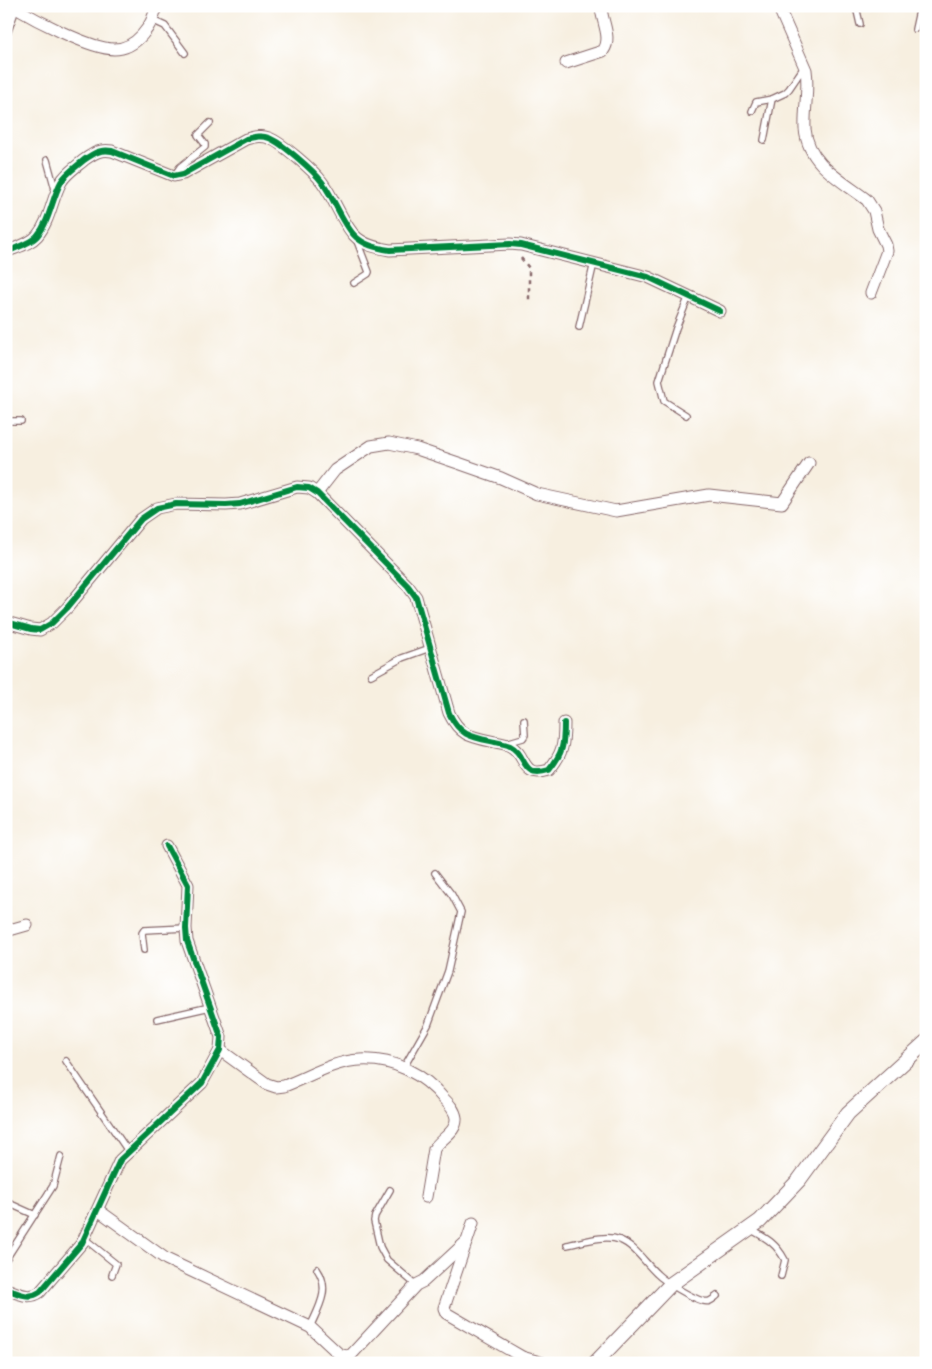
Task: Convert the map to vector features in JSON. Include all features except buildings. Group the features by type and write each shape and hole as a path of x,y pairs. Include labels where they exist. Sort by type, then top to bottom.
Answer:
{"street":[{"path":"14,8 95,46 115,49 132,45 147,29 156,6"},
{"path":"566,63 603,51 607,46 608,39 602,6"},
{"path":"778,6 805,65 808,82 805,128 808,143 815,157 824,168 871,205 880,234 886,245 886,257 871,293"},
{"path":"6,252 30,242 37,236 66,175 94,153 103,150 112,151 174,176 183,174 257,136 276,142 316,174 354,235 363,243 390,250 510,244 648,276 720,311"},
{"path":"317,493 336,470 371,446 389,443 417,449 501,478 538,494 621,511 709,495 782,503 809,463"},
{"path":"6,622 40,630 52,623 67,608 140,519 157,508 176,504 240,504 297,487 308,488 317,493 408,586 418,604 449,712 454,724 462,733 474,738 511,746 525,766 536,772 548,770 563,750 564,723"},
{"path":"6,1289 26,1296 34,1296 40,1292 85,1238 114,1171 128,1151 196,1089 220,1050 221,1037 190,951 186,928 188,885 167,846"},
{"path":"6,930 27,925"},
{"path":"595,1363 671,1284 760,1221 799,1180 848,1113 926,1042"},
{"path":"220,1050 267,1084 276,1087 284,1086 344,1062 359,1060 382,1061 404,1067 426,1080 453,1110 456,1118 450,1133 434,1148 426,1197"},
{"path":"98,1210 166,1259 310,1327 339,1354 346,1356 351,1355 416,1285 424,1281 467,1241"},
{"path":"473,1222 444,1308 446,1313 522,1357 543,1363"}],"lane":[{"path":"858,6 857,12 860,24"},
{"path":"915,28 920,6"},
{"path":"6,37 14,8"},
{"path":"152,20 165,26 184,53"},
{"path":"752,111 756,102 772,99 790,89 805,65"},
{"path":"764,140 772,99"},
{"path":"174,176 180,167 204,147 205,144 198,135 210,123"},
{"path":"47,160 56,194"},
{"path":"354,235 369,272 354,284"},
{"path":"579,327 594,263"},
{"path":"686,415 664,401 659,381 676,328 689,296"},
{"path":"6,421 21,421"},
{"path":"371,675 402,658 431,647"},
{"path":"501,744 523,738 525,735 524,720"},
{"path":"404,1067 428,1025 448,971 461,912 452,895 436,873"},
{"path":"144,950 142,933 144,930 186,928"},
{"path":"157,1019 210,1007"},
{"path":"66,1061 128,1151"},
{"path":"6,1259 53,1186 61,1156"},
{"path":"390,1190 374,1221 380,1247 387,1260 416,1285"},
{"path":"6,1202 34,1215"},
{"path":"750,1228 780,1249 785,1260 781,1276"},
{"path":"567,1245 610,1237 627,1243 657,1274 671,1284 704,1302 711,1301 717,1296"},
{"path":"85,1238 116,1264 112,1275"},
{"path":"310,1327 322,1299 324,1278 317,1269"}],"path":[{"path":"510,244 529,268 529,301"}],"cycle path":[{"path":"6,252 27,243 37,236 48,217 63,179 84,160 97,152 112,151 174,176 183,174 246,139 263,137 282,145 312,171 326,188 350,230 370,246 390,250 521,245 648,277 720,311"},
{"path":"6,622 40,630 52,623 67,608 141,519 157,508 176,504 240,504 297,487 309,488 317,493 408,586 416,597 449,713 457,727 473,737 510,746 516,750 529,769 540,772 549,770 560,753 563,743 564,723"},
{"path":"6,1289 28,1296 40,1292 82,1243 120,1160 202,1083 220,1050 221,1037 187,941 188,885 167,846"}]}
